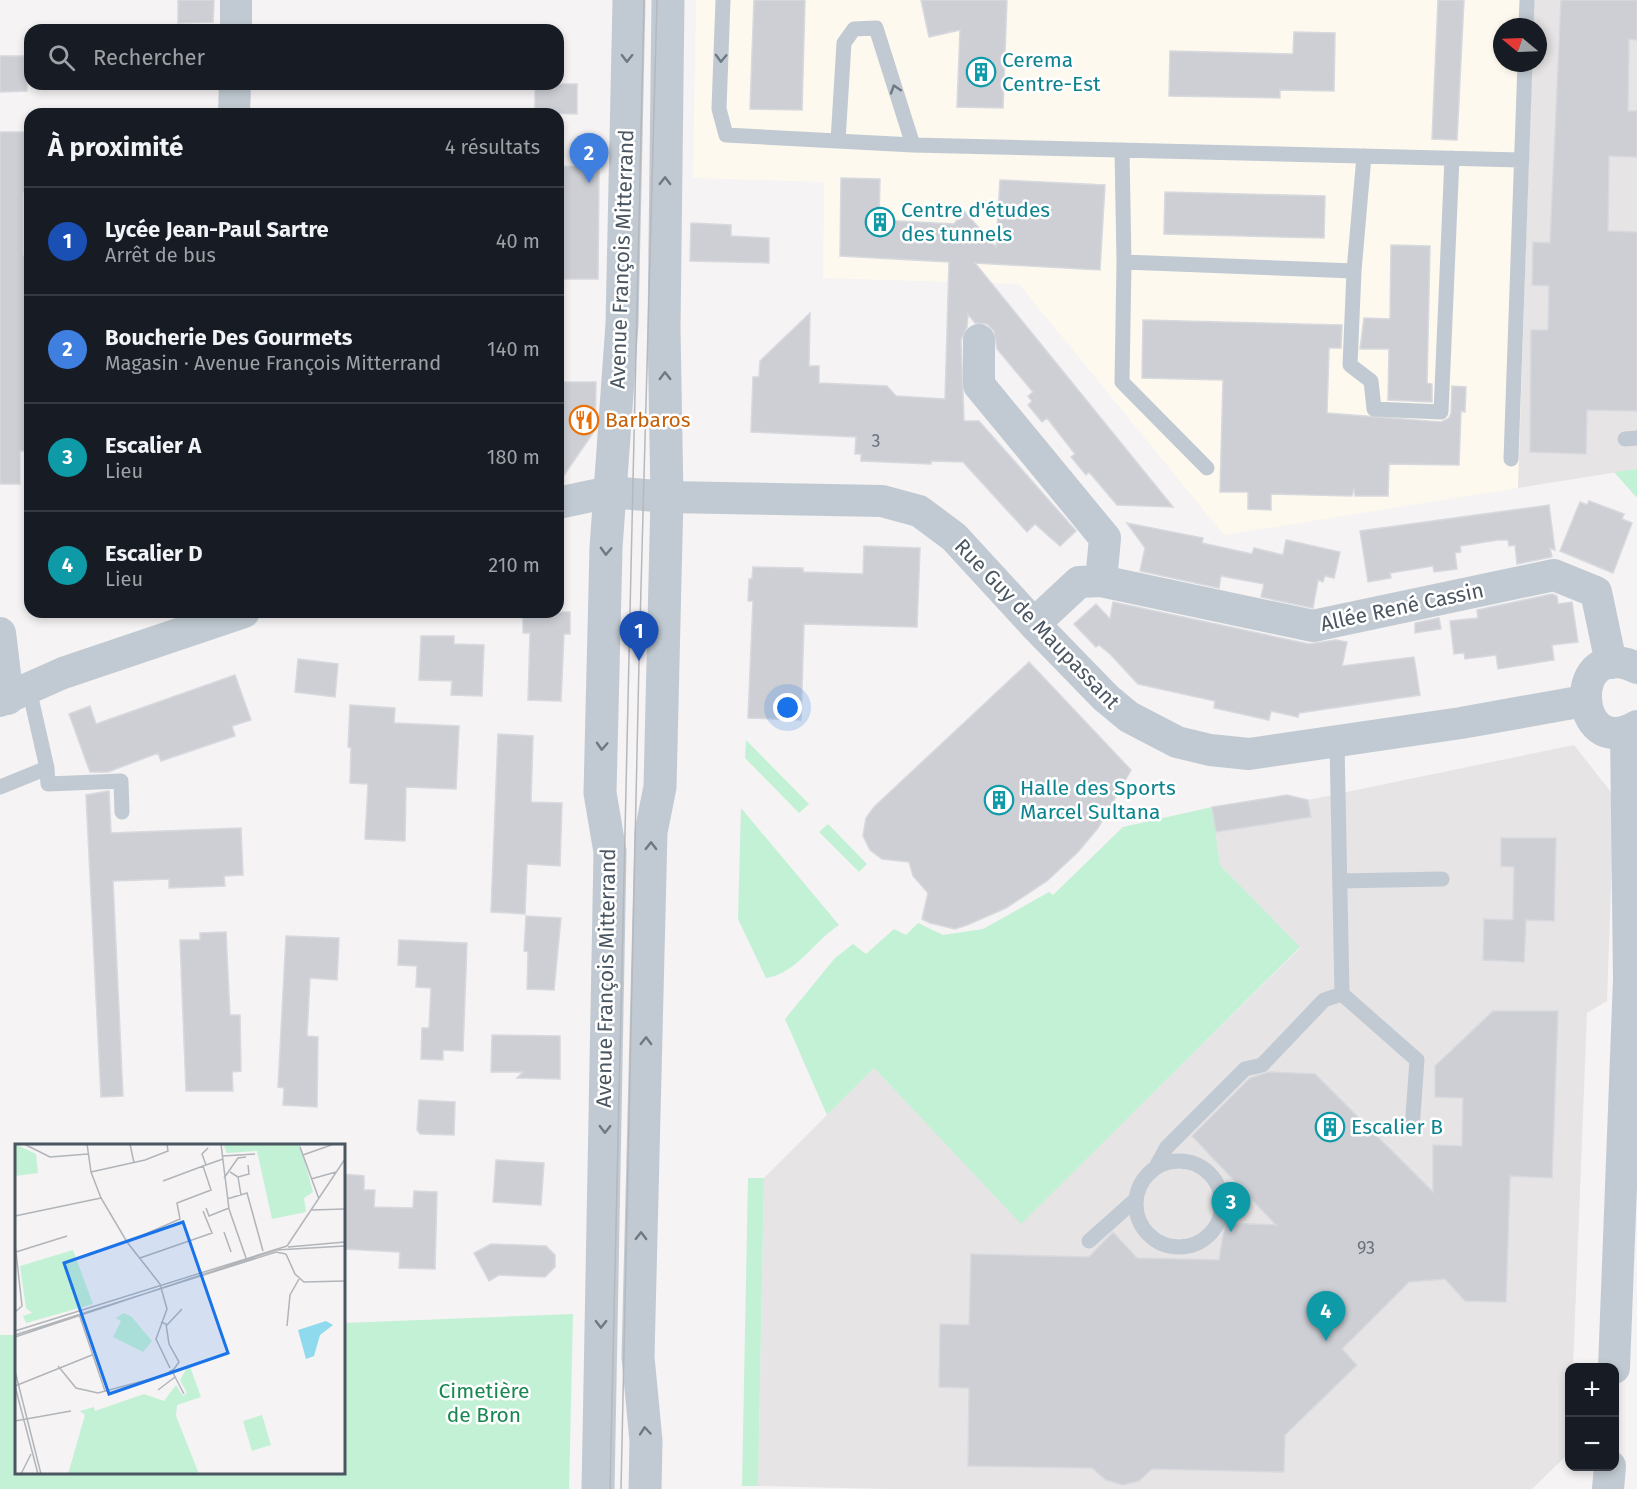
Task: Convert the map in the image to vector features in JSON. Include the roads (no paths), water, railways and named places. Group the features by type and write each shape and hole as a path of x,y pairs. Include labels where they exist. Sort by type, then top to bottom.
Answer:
{"street":[{"path":"236,0 236,24"},
{"name":"Avenue François Mitterrand","path":"598,1489 610,852 600,793 610,492 621,324 629,0"},
{"name":"Avenue François Mitterrand","path":"645,1489 646,1441 638,1358 651,832 660,787 667,497 664,329 668,0"},
{"path":"234,108 235,90"},
{"path":"980,340 979,386 1105,538 1101,581"},
{"name":"Rue Guy de Maupassant","path":"564,502 610,492 667,497 882,501 919,511 954,537 1034,624 1106,698 1129,717 1177,742 1210,750 1249,754 1584,701"},
{"name":"Allée René Cassin","path":"1034,624 1079,582 1101,581 1313,626 1554,575 1596,592 1624,666"},
{"path":"0,633 12,696 63,673 225,618"},
{"path":"1614,1363 1629,979 1631,729 1616,732 1598,725 1586,710 1584,701 1590,677 1624,666"},
{"path":"1608,1489 1610,1471"}],"lane":[{"path":"723,0 719,110 726,135 913,145 1521,160"},
{"path":"1526,18 1527,0"},
{"path":"838,141 844,43 854,29 876,28 913,145"},
{"path":"1512,459 1525,72"},
{"path":"1122,150 1124,262 1122,382 1207,468"},
{"path":"1364,156 1354,272 1350,365 1371,381 1374,409 1442,412 1452,158"},
{"path":"1124,262 1354,272"},
{"path":"12,696 48,768 48,784 121,781 122,812"},
{"path":"1337,741 1342,994 1417,1060 1412,1129"},
{"path":"0,787 48,768"},
{"path":"1340,881 1442,879"},
{"path":"1157,1165 1184,1161 1197,1164 1208,1172 1216,1183 1221,1196 1222,1211 1217,1225 1208,1236 1195,1244 1180,1248 1166,1246 1153,1239 1142,1228 1136,1214 1136,1200 1146,1175 1157,1165 1167,1147 1245,1068 1262,1065 1324,1000 1342,994"},
{"path":"1089,1241 1136,1200"}],"tram line":[{"path":"610,1489 644,0"},
{"path":"621,1489 639,661 657,0"}],"place":[{"name":"Cerema Centre-Est","path":"981,72"},
{"name":"Boucherie Des Gourmets","path":"589,183"},
{"name":"Centre d'études des tunnels","path":"880,222"},
{"name":"Barbaros","path":"584,420"},
{"name":"Lycée Jean-Paul Sartre","path":"639,661"},
{"name":"Halle des Sports Marcel Sultana","path":"999,800"},
{"name":"Escalier B","path":"1330,1127"},
{"name":"Escalier A","path":"1231,1232"},
{"name":"Escalier D","path":"1326,1341"}],"park label":[{"name":"Cimetière de Bron","path":"484,1403"}]}
